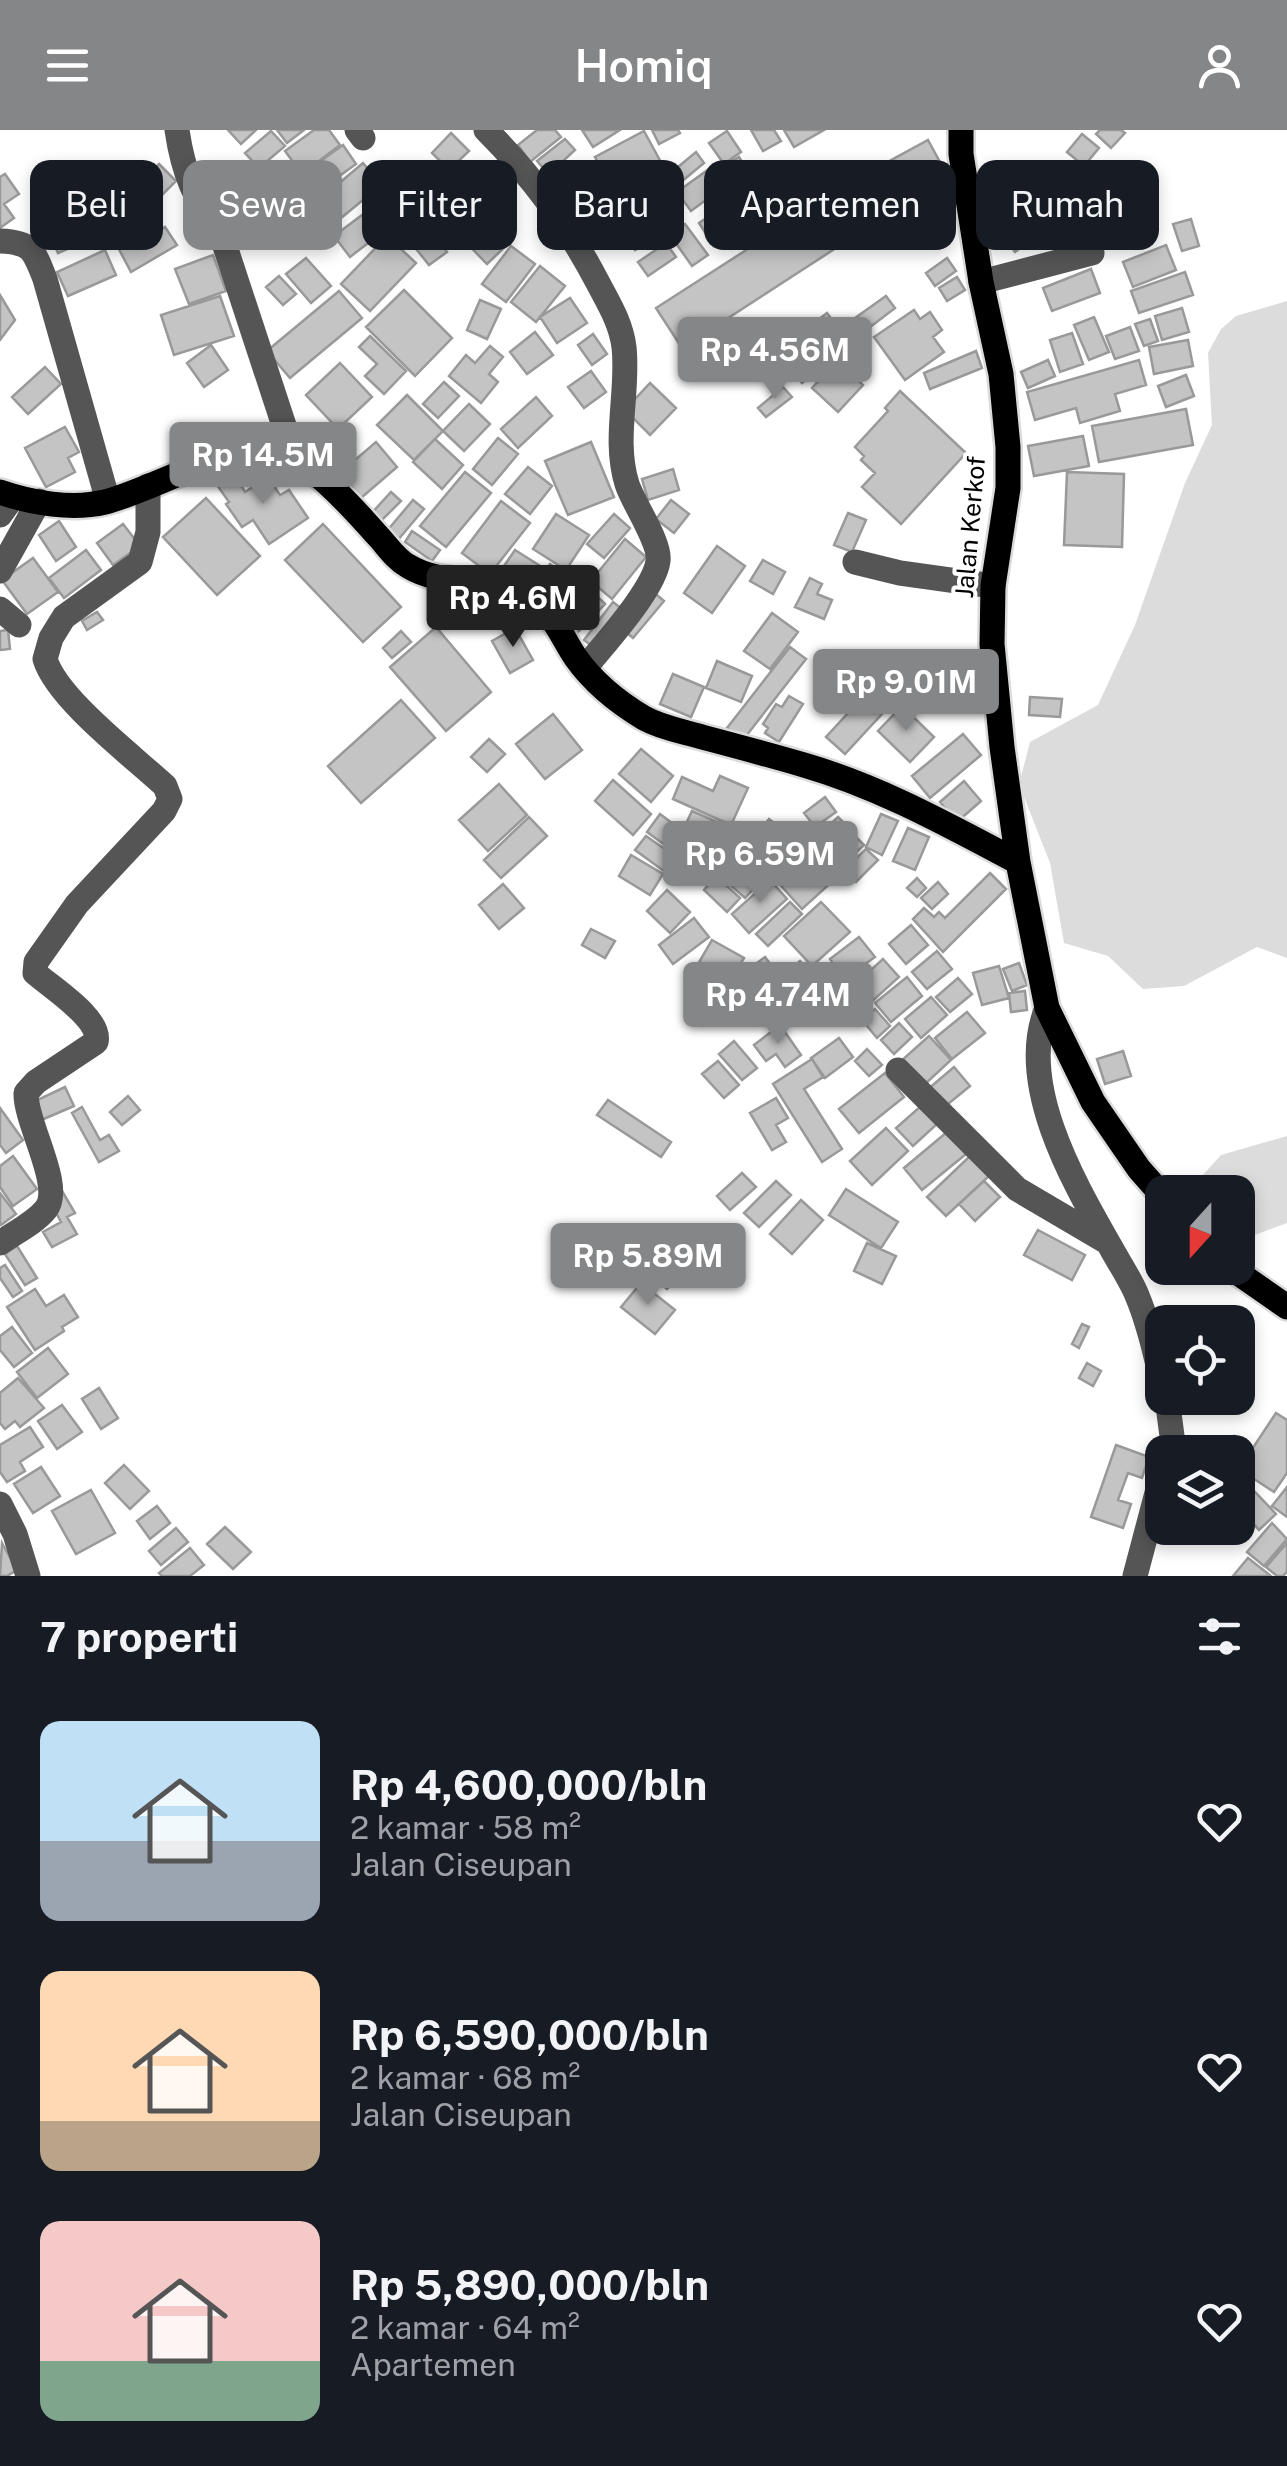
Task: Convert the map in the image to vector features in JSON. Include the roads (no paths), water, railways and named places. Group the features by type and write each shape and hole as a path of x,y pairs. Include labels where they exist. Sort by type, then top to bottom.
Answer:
{"main road":[{"name":"Jalan Kerkof","path":"961,130 961,154 1001,374 1008,447 1008,488 993,586 992,644 1018,862 1047,1008 1093,1102 1145,1176"},
{"path":"13,501 83,506 108,501 214,460 258,450 278,451 354,509 407,566 452,580 480,580 511,587 528,596 555,621 585,668 603,687 649,720 804,765 894,797 1018,862"},
{"path":"1255,1285 1287,1307"}],"street":[{"path":"178,130 183,168 207,216 222,234 294,460"},
{"path":"486,130 513,157 570,230 616,318 624,347 620,437 626,483 656,548 658,562 640,598 585,668"},
{"path":"971,210 976,208"},
{"path":"0,241 20,242 34,252 45,278 108,501"},
{"path":"982,282 1092,254"},
{"path":"0,1243 45,1210 50,1201 46,1165 33,1134 26,1093 36,1082 96,1042 98,1036 94,1023 35,973 36,962 77,904 164,811 170,799 166,786 98,728 55,677 45,659 51,638 64,617 140,562 148,532 148,486"},
{"path":"0,571 13,501"},
{"path":"855,562 900,573 993,586"},
{"path":"1047,1008 1036,1049 1042,1088 1061,1152 1135,1291 1145,1325"},
{"path":"898,1070 1016,1189 1108,1242"},
{"path":"0,1504 15,1534 28,1576"},
{"path":"1134,1576 1145,1536"}]}
